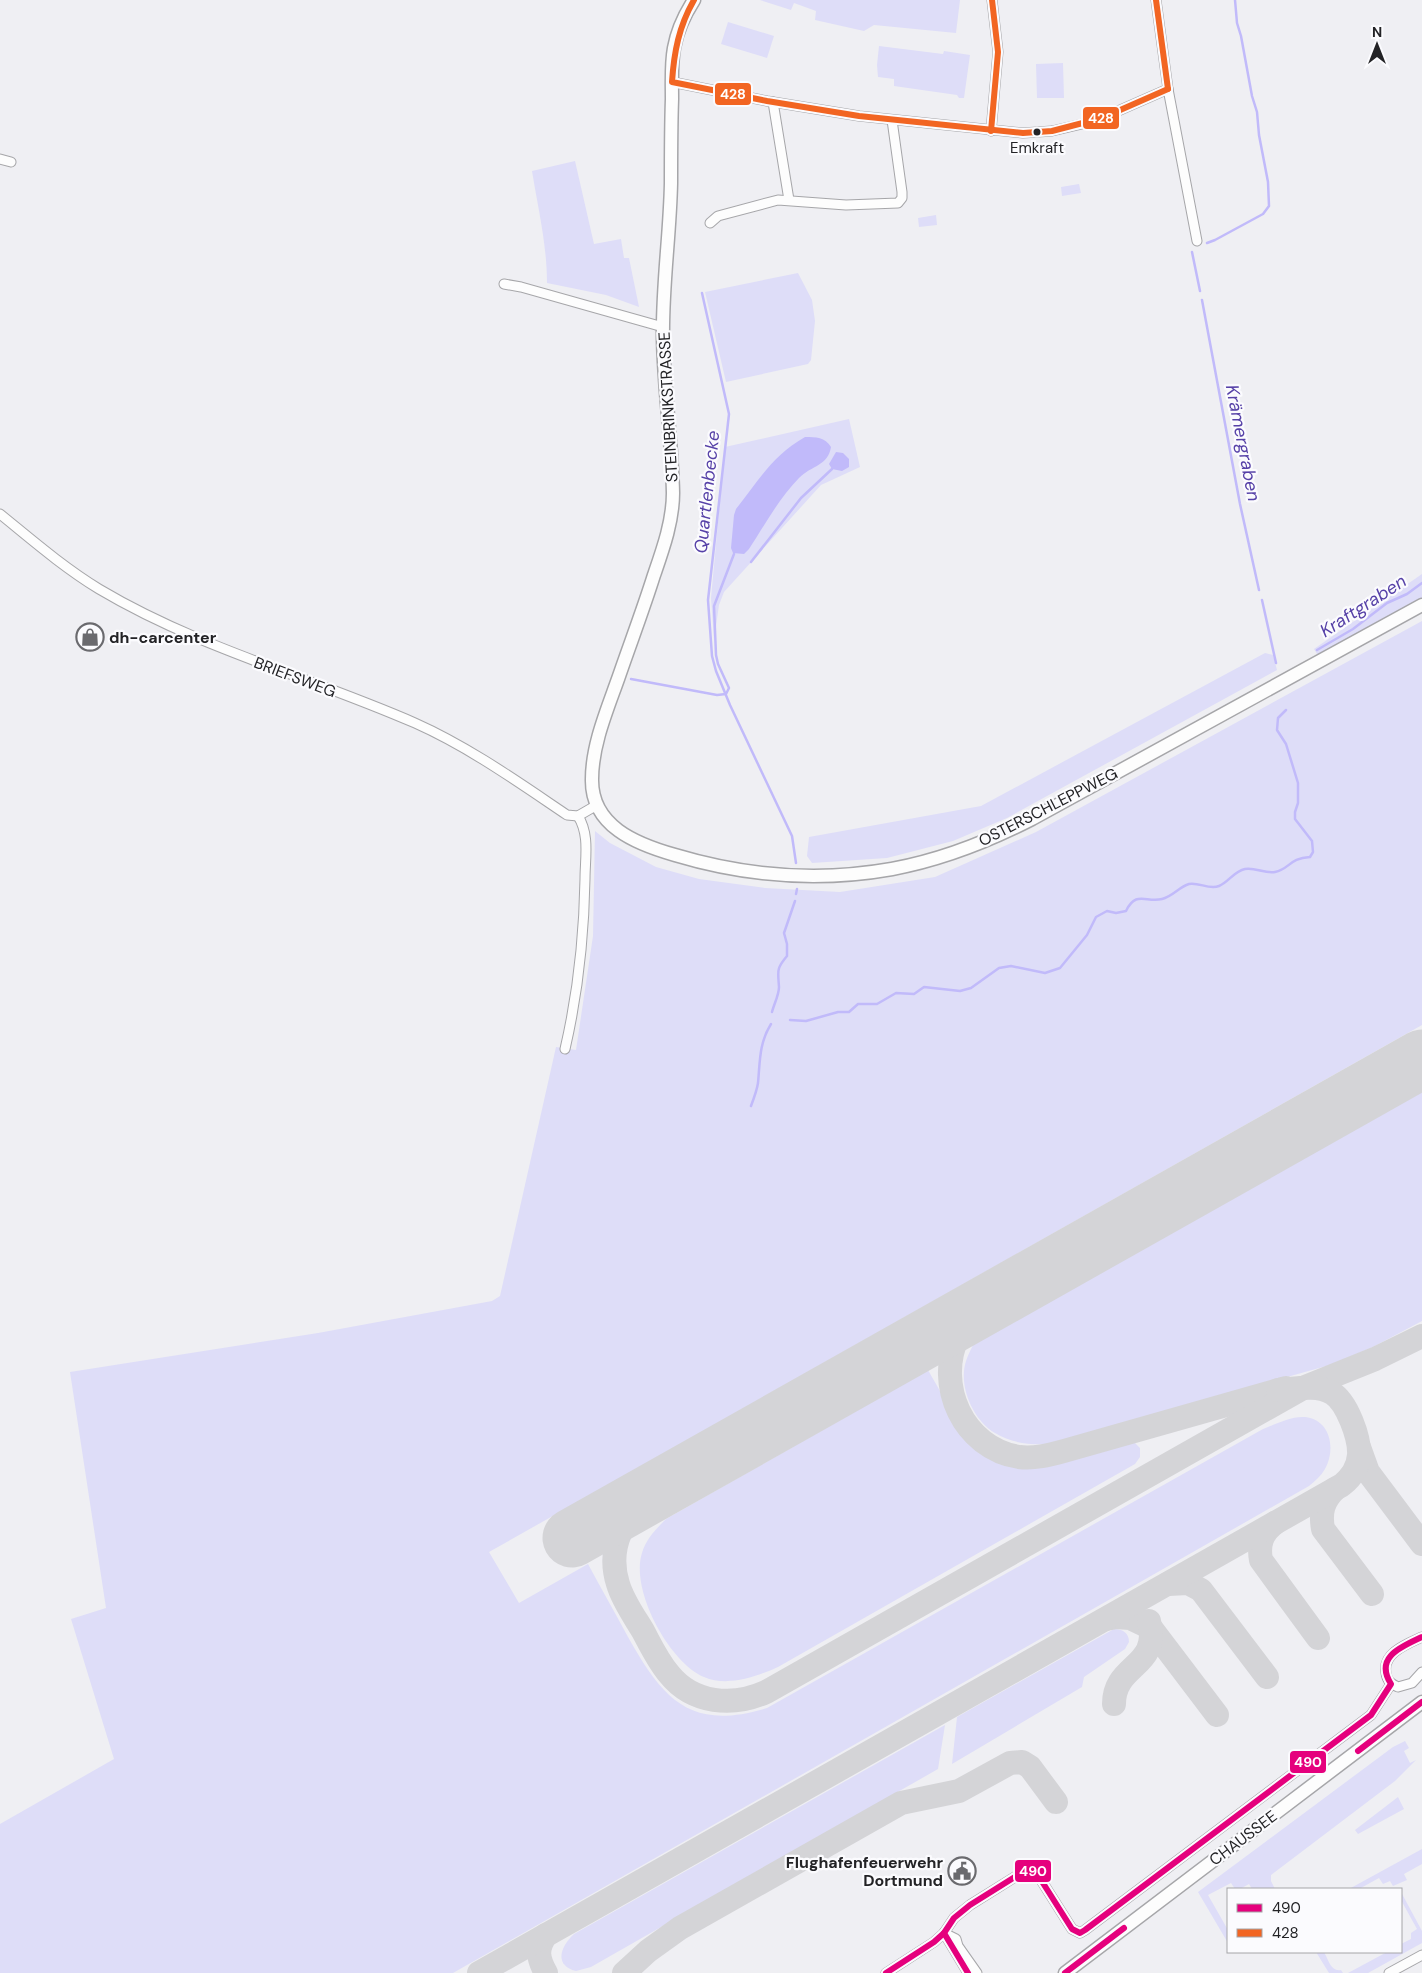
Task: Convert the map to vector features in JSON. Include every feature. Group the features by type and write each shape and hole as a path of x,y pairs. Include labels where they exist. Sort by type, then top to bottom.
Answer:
{"street":[{"name":"STEINBRINKSTRASSE","path":"597,806 592,779 596,749 610,702 664,548 672,504 663,327 669,234 672,82 674,47 679,31 694,0"},
{"path":"990,130 998,52 992,0"},
{"path":"1156,0 1168,89 1197,242"},
{"path":"672,82 773,102 892,120 1037,133 1070,127 1102,118 1168,89"},
{"path":"773,102 788,200"},
{"path":"710,223 718,216 778,200 846,205 898,203 902,198 902,192 892,120"},
{"path":"0,159 11,162"},
{"path":"504,284 521,287 663,327"},
{"name":"BRIEFSWEG","path":"0,514 66,568 126,603 212,644 415,723 508,776 567,815 578,816"},
{"name":"OSTERSCHLEPPWEG","path":"597,806 611,826 634,841 692,860 737,870 788,875 828,876 879,871 925,861 992,839 1032,819 1422,606"},
{"path":"565,1049 581,961 584,914 586,832 578,816 597,806"},
{"path":"1422,1637 1399,1649 1388,1658 1385,1665 1386,1674 1391,1684 1398,1687 1409,1685 1422,1672"},
{"path":"886,1973 934,1942 944,1933 954,1918 970,1905 1026,1870 1036,1872 1072,1929 1080,1933 1371,1715 1391,1684"},
{"name":"CHAUSSEE","path":"1065,1973 1422,1702"},
{"path":"944,1933 968,1973"},
{"path":"944,1933 956,1939 958,1946 977,1973"},
{"path":"1389,1973 1422,1955"}],"shaded area":[{"path":"760,0 960,0 956,33 874,25 864,31 815,20 816,11 794,3 791,10"},
{"path":"728,22 774,36 767,58 721,44"},
{"path":"879,46 943,54 944,51 970,55 964,98 959,98 957,95 894,86 894,79 878,77"},
{"path":"1063,63 1064,98 1037,98 1036,64"},
{"path":"575,161 594,244 621,239 624,258 629,258 639,307 606,295 547,283 544,241 532,171"},
{"path":"1079,184 1081,193 1062,196 1061,187"},
{"path":"936,215 937,225 919,227 918,218"},
{"path":"798,273 812,300 815,321 811,360 808,364 726,382 705,292"},
{"path":"849,419 860,467 821,485 724,592 719,605 714,640 711,598 725,447"},
{"path":"805,437 820,438 826,441 831,447 827,458 799,478 785,494 749,549 744,554 733,553 731,548 736,509 775,460"},
{"path":"836,452 843,453 849,459 849,467 842,471 832,469 829,464"},
{"path":"1422,574 1422,601 1319,657 1314,649"},
{"path":"1422,621 1422,1025 489,1552 519,1603 588,1564 641,1659 668,1694 682,1705 699,1713 718,1716 741,1714 767,1708 1263,1429 1294,1418 1305,1417 1314,1419 1321,1424 1326,1429 1329,1437 1330,1453 1325,1469 1316,1480 1309,1486 453,1973 0,1973 0,1824 114,1759 71,1619 106,1608 70,1372 318,1333 492,1301 500,1296 556,1047 576,1050 593,936 595,831 610,843 656,867 699,879 765,888 840,892 935,877 1036,832"},
{"path":"1265,653 1273,655 1277,670 1007,818 953,841 887,858 812,863 807,856 809,837 981,806"},
{"path":"1422,1091 1422,1321 1373,1347 1330,1365 1048,1444 1028,1444 1008,1439 995,1433 980,1420 969,1401 964,1381 966,1361 974,1343"},
{"path":"928,1370 960,1424 972,1439 987,1451 1004,1460 1024,1464 1047,1462 1129,1441 1134,1442 1140,1448 1140,1457 1135,1464 778,1667 751,1677 732,1681 713,1680 691,1669 666,1641 647,1605 640,1568 642,1553 652,1535 666,1519"},
{"path":"1114,1629 1125,1632 1129,1642 1125,1649 1084,1677 1082,1687 952,1764 957,1717"},
{"path":"945,1725 938,1769 591,1967 576,1971 564,1964 561,1955 563,1949 574,1934"},
{"path":"1405,1741 1409,1748 1404,1751 1410,1763 1416,1760 1395,1781 1271,1875 1271,1881 1274,1888 1251,1888 1249,1884 1242,1888 1234,1888 1231,1883 1208,1895 1227,1928 1227,1941 1198,1892 1393,1747"},
{"path":"1398,1797 1404,1809 1358,1834 1355,1830"},
{"path":"1422,1849 1422,1864 1404,1874 1407,1880 1393,1886 1390,1881 1383,1884 1379,1878 1361,1888 1351,1888"},
{"path":"1402,1894 1422,1931 1422,1943 1368,1973 1348,1973 1385,1953 1402,1953 1402,1944 1411,1939 1411,1933 1417,1929 1402,1902"},
{"path":"1317,1953 1324,1953 1332,1967 1341,1970 1343,1973 1329,1973"}],"waterway":[{"name":"Krämergraben","path":"1207,243 1263,214 1269,206 1268,182 1259,135 1257,112 1237,23 1235,0"},
{"name":"Krämergraben","path":"1192,252 1200,291"},
{"name":"Quartlenbecke","path":"702,293 729,414 708,600 712,656 730,705 792,836 796,863"},
{"name":"Krämergraben","path":"1202,300 1240,504 1259,590"},
{"path":"751,562 801,498 832,469"},
{"name":"Quartlenbecke","path":"631,679 717,695 726,694 729,688 716,655 714,606 734,554"},
{"name":"Kraftgraben","path":"1317,650 1353,629 1387,603 1407,594 1422,583"},
{"name":"Krämergraben","path":"1262,600 1276,663"},
{"path":"790,1020 806,1021 838,1012 849,1012 858,1004 877,1004 896,993 914,994 924,987 960,991 971,988 999,968 1011,966 1045,973 1060,968 1087,935 1096,917 1107,911 1116,913 1126,911 1138,899 1162,899 1189,884 1219,886 1245,869 1268,872 1280,871 1298,859 1310,857 1313,852 1312,841 1295,819 1298,803 1298,783 1286,744 1277,730 1278,718 1286,710"},
{"name":"Quartlenbecke","path":"796,894 797,889"},
{"name":"Quartlenbecke","path":"772,1012 779,990 778,970 787,956 787,944 784,933 795,901"},
{"name":"Quartlenbecke","path":"751,1106 758,1086 762,1045 771,1024"}],"taxiway":[{"path":"983,1307 966,1324 958,1336 952,1355 950,1374 952,1393 959,1412 969,1428 983,1441 999,1451 1019,1457 1047,1455 1286,1388"},
{"path":"655,1492 635,1510 621,1532 614,1557 620,1590 658,1659 679,1684 690,1692 702,1697 714,1700 740,1700 766,1692 1303,1388 1375,1359 1422,1336"},
{"path":"479,1973 1342,1485 1354,1472 1359,1455 1355,1430 1343,1404 1326,1390 1305,1388 1278,1390"},
{"path":"1359,1447 1368,1472 1422,1544"},
{"path":"1335,1489 1323,1507 1323,1529 1372,1594"},
{"path":"1275,1523 1262,1539 1260,1549 1261,1560 1318,1638"},
{"path":"1168,1584 1188,1583 1201,1590 1267,1677"},
{"path":"1106,1619 1116,1617 1130,1618 1151,1628 1217,1715"},
{"path":"1114,1704 1116,1691 1121,1680 1149,1648 1151,1636 1149,1621"},
{"path":"624,1973 648,1951 680,1928 901,1803 959,1791 1010,1763 1022,1762 1030,1767 1056,1802"},
{"path":"546,1935 539,1949 541,1963 546,1973"}],"runway":[{"path":"572,1538 1422,1059"}],"transit line":[{"name":"428","path":"694,0 678,40 672,82 767,101 859,116 1023,133 1052,131 1102,118 1168,89"},
{"name":"428","path":"991,131 998,52 992,0"},
{"name":"428","path":"1156,0 1168,89"},
{"name":"490","path":"886,1973 934,1942 944,1933 954,1918 970,1905 1026,1870 1036,1872 1072,1929 1080,1933 1085,1930 1371,1715 1391,1684 1387,1675 1386,1667 1388,1660 1398,1649 1422,1637"},
{"name":"490","path":"1358,1751 1422,1702"},
{"name":"490","path":"1065,1973 1124,1928"},
{"name":"490","path":"944,1933 968,1973"}],"place":[{"name":"Emkraft","path":"1037,132"},
{"name":"dh-carcenter","path":"90,637"},
{"name":"Flughafenfeuerwehr Dortmund","path":"962,1871"}]}
